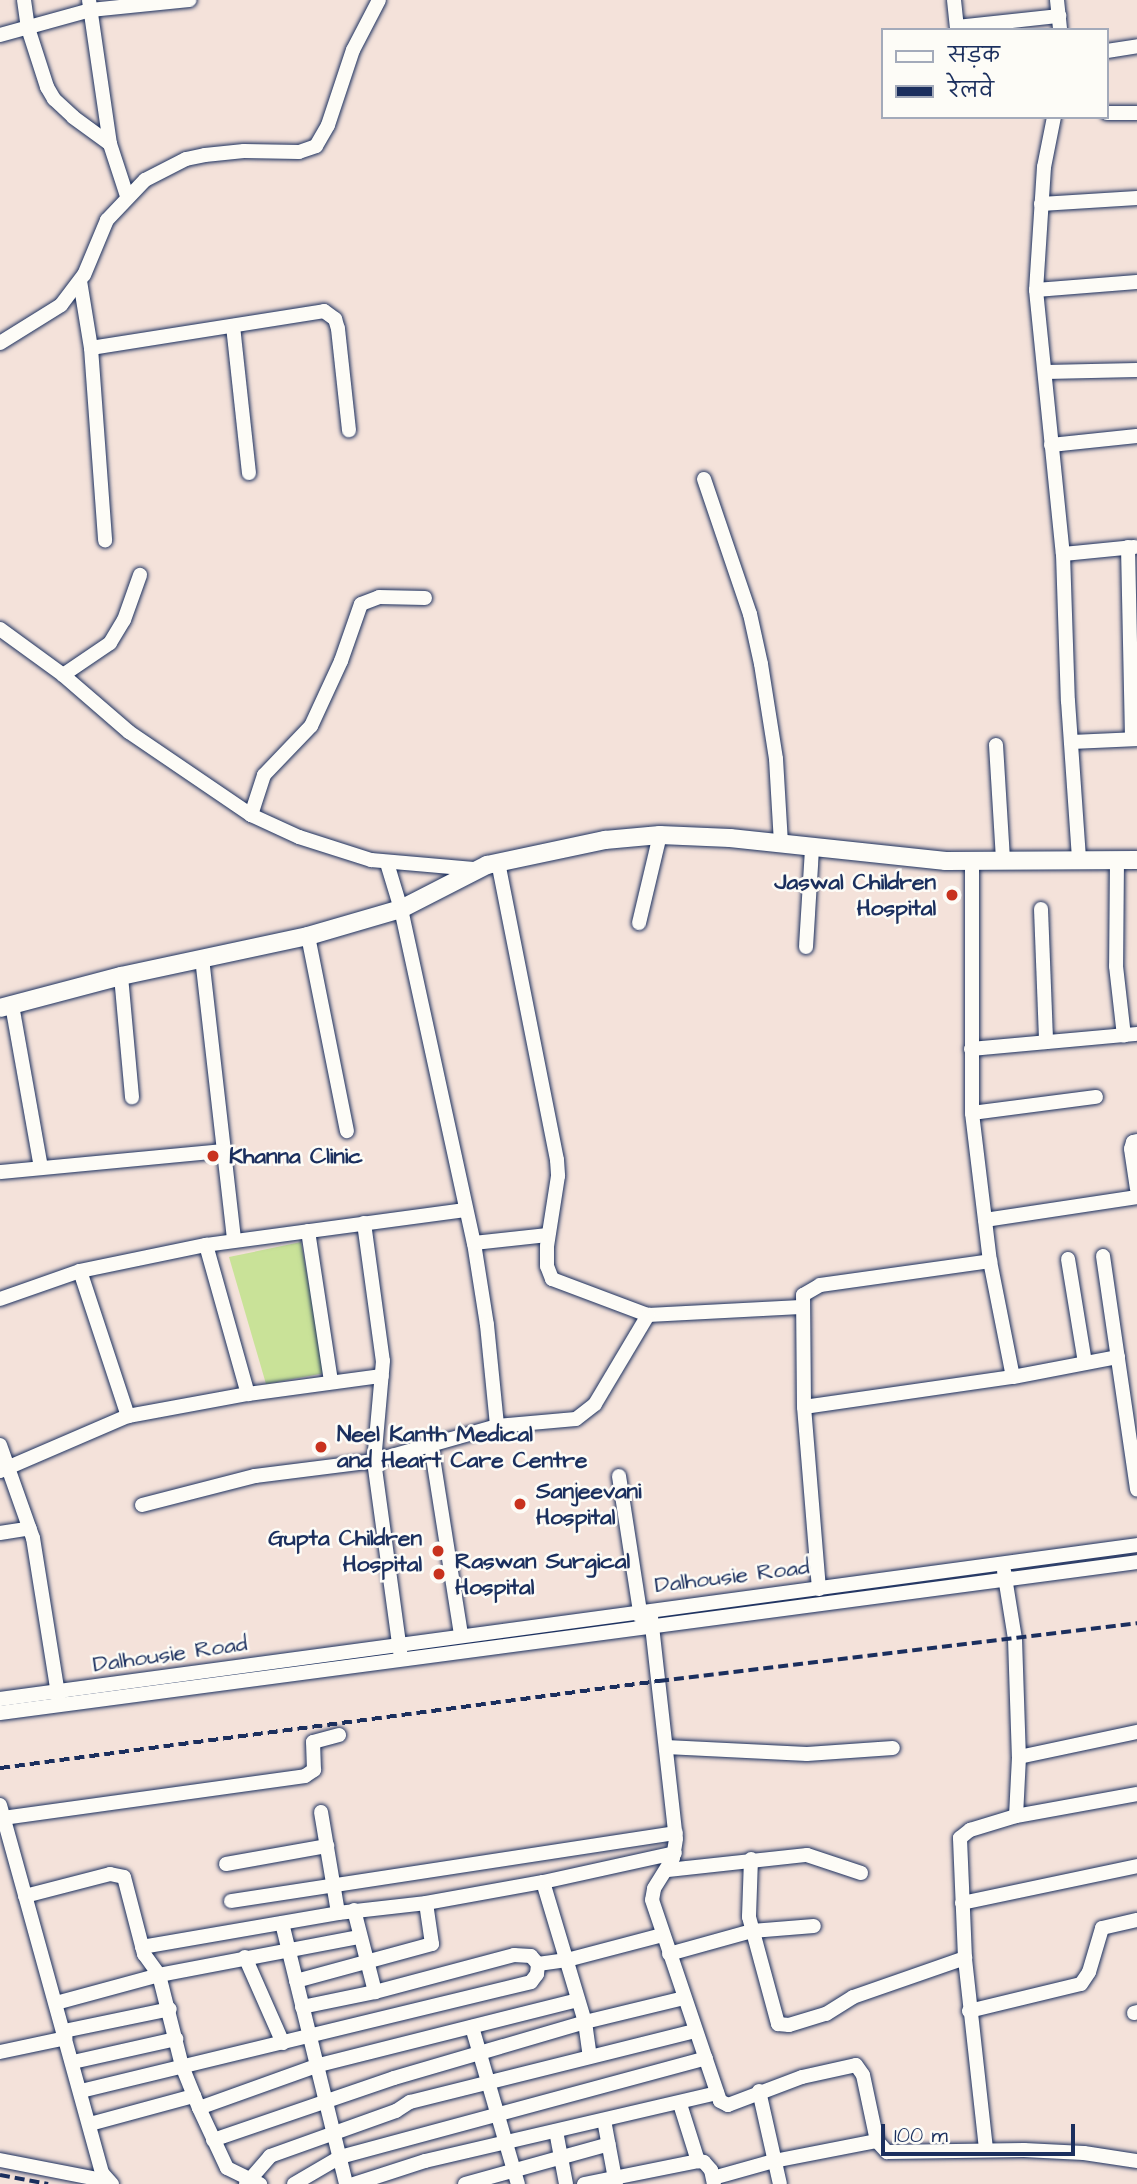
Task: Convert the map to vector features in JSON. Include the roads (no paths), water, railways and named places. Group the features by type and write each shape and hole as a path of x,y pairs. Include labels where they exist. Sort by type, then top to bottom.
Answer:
{"main road":[{"path":"6,1006 121,976 308,936 401,909 474,869 605,840 660,835 972,862 1137,860"}],"street":[{"path":"24,0 28,28 41,71 54,99 110,144"},
{"path":"0,35 28,28 89,5 190,0"},
{"path":"0,343 61,305 80,281 107,220 145,180 186,159 244,151 299,152 316,146 328,125 353,50 379,0"},
{"path":"954,0 957,27 1059,23 1057,0"},
{"path":"89,5 110,144 127,196"},
{"path":"1109,51 1137,46"},
{"path":"1109,113 1137,113"},
{"path":"1054,119 1044,167 1036,290 1063,554 1068,702 1073,742 1079,860"},
{"path":"1041,204 1137,198"},
{"path":"80,281 91,348 105,540"},
{"path":"1036,290 1137,282"},
{"path":"91,348 317,310 330,313 338,329 349,430"},
{"path":"233,326 249,473"},
{"path":"1046,372 1137,370"},
{"path":"1051,445 1137,436"},
{"path":"704,479 750,614 776,759 781,844"},
{"path":"1063,554 1133,547 1135,739 1073,742"},
{"path":"63,675 110,643 124,620 140,575"},
{"path":"251,815 264,775 311,726 341,661 361,604 379,597 425,598"},
{"path":"0,629 63,675 129,732 251,815 299,837 387,863 474,869"},
{"path":"996,746 1003,861"},
{"path":"639,923 660,835"},
{"path":"806,947 812,848"},
{"path":"971,1049 1130,1035 1116,966 1116,860"},
{"path":"498,862 557,1160 558,1176 548,1235 547,1266 555,1282 648,1315 801,1307"},
{"path":"972,862 972,1114 990,1261 1013,1377"},
{"path":"387,863 401,909 474,1243 497,1426"},
{"path":"1041,909 1046,1042"},
{"path":"308,936 346,1131"},
{"path":"202,958 234,1240"},
{"path":"121,976 132,1098"},
{"path":"6,1006 41,1167"},
{"path":"972,1114 1097,1097"},
{"path":"1137,1141 1131,1149 1137,1188"},
{"path":"0,1172 222,1151"},
{"path":"985,1220 1137,1197"},
{"path":"0,1298 80,1271 206,1245 466,1210"},
{"path":"364,1223 382,1349 374,1461 401,1660"},
{"path":"308,1231 331,1381"},
{"path":"474,1243 548,1235"},
{"path":"206,1245 248,1394"},
{"path":"1103,1256 1137,1490"},
{"path":"1068,1259 1085,1363"},
{"path":"819,1589 804,1407 801,1307 807,1290 820,1285 990,1261"},
{"path":"80,1271 128,1416"},
{"path":"142,1505 256,1476 374,1461 497,1426 569,1421 588,1412 648,1315"},
{"path":"804,1407 1013,1377 1118,1357"},
{"path":"5,1470 128,1416 248,1394 382,1376"},
{"path":"0,1445 5,1470 30,1528 59,1699"},
{"path":"431,1445 461,1635"},
{"path":"619,1476 645,1609 676,1833 675,1853 652,1895 662,1935 720,2101 728,2105 759,2091 802,2077 856,2065 863,2075 877,2141 887,2152 986,2148 1084,2153 1137,2161"},
{"path":"0,1532 30,1528"},
{"name":"Dalhousie Road","path":"0,1699 59,1699 401,1660 1004,1570 1137,1545"},
{"name":"Dalhousie Road","path":"0,1713 59,1699 399,1644 645,1609 1004,1570 1137,1562"},
{"path":"1004,1570 1015,1639 1018,1757 1016,1815"},
{"path":"1018,1757 1137,1732"},
{"path":"0,2160 109,2183 25,1896 6,1854 2,1812 305,1776 314,1770 313,1742 339,1735"},
{"path":"666,1746 807,1754 893,1748"},
{"path":"986,2148 965,1958 960,1838 970,1830 1016,1815 1137,1794"},
{"path":"321,1812 338,1913"},
{"path":"231,1901 333,1883 676,1833"},
{"path":"226,1864 327,1846"},
{"path":"142,1947 354,1910 426,1903 543,1882 675,1853"},
{"path":"668,1870 807,1855 861,1872"},
{"path":"751,1859 748,1900 752,1931 775,2019 783,2025 826,2014 853,1997 965,1958"},
{"path":"962,1903 1137,1866"},
{"path":"25,1896 110,1874 122,1874 142,1947 159,1975 170,2008 182,2066 197,2102 227,2168 252,2182 270,2156 396,2111 410,2102 695,2031"},
{"path":"543,1882 585,2021 590,2057"},
{"path":"296,1981 432,1944 426,1903"},
{"path":"354,1910 365,1962 375,1992"},
{"path":"970,2011 1081,1984 1089,1972 1102,1927 1137,1920"},
{"path":"282,1923 319,2065 346,2184"},
{"path":"669,1954 752,1931 814,1926"},
{"path":"538,1964 567,1960 662,1935"},
{"path":"56,2003 159,1975 359,1937"},
{"path":"81,2091 531,1982 537,1974 538,1964 531,1956 514,1955 375,1992 302,2007"},
{"path":"245,1958 283,2043"},
{"path":"214,2140 394,2078 585,2021 684,1998"},
{"path":"90,2124 197,2102 319,2065 579,2000"},
{"path":"0,2052 170,2008"},
{"path":"472,2027 516,2177"},
{"path":"73,2062 176,2039"},
{"path":"293,2184 340,2157 706,2058"},
{"path":"759,2091 780,2184"},
{"path":"354,2184 425,2161 717,2094"},
{"path":"680,2104 698,2161"},
{"path":"604,2120 615,2180"},
{"path":"556,2131 566,2184"},
{"path":"584,2184 615,2180 698,2161 708,2165 714,2181 774,2161 877,2141"},
{"path":"465,2184 516,2177 561,2158 610,2144"}],"railway":[{"path":"0,1768 659,1681 1137,1623"},
{"path":"0,2175 48,2184"}],"place":[{"name":"Jaswal Children Hospital","path":"952,895"},
{"name":"Khanna Clinic","path":"213,1156"},
{"name":"Neel Kanth Medical and Heart Care Centre","path":"321,1447"},
{"name":"Sanjeevani Hospital","path":"520,1504"},
{"name":"Gupta Children Hospital","path":"438,1551"},
{"name":"Raswan Surgical Hospital","path":"439,1574"}]}
